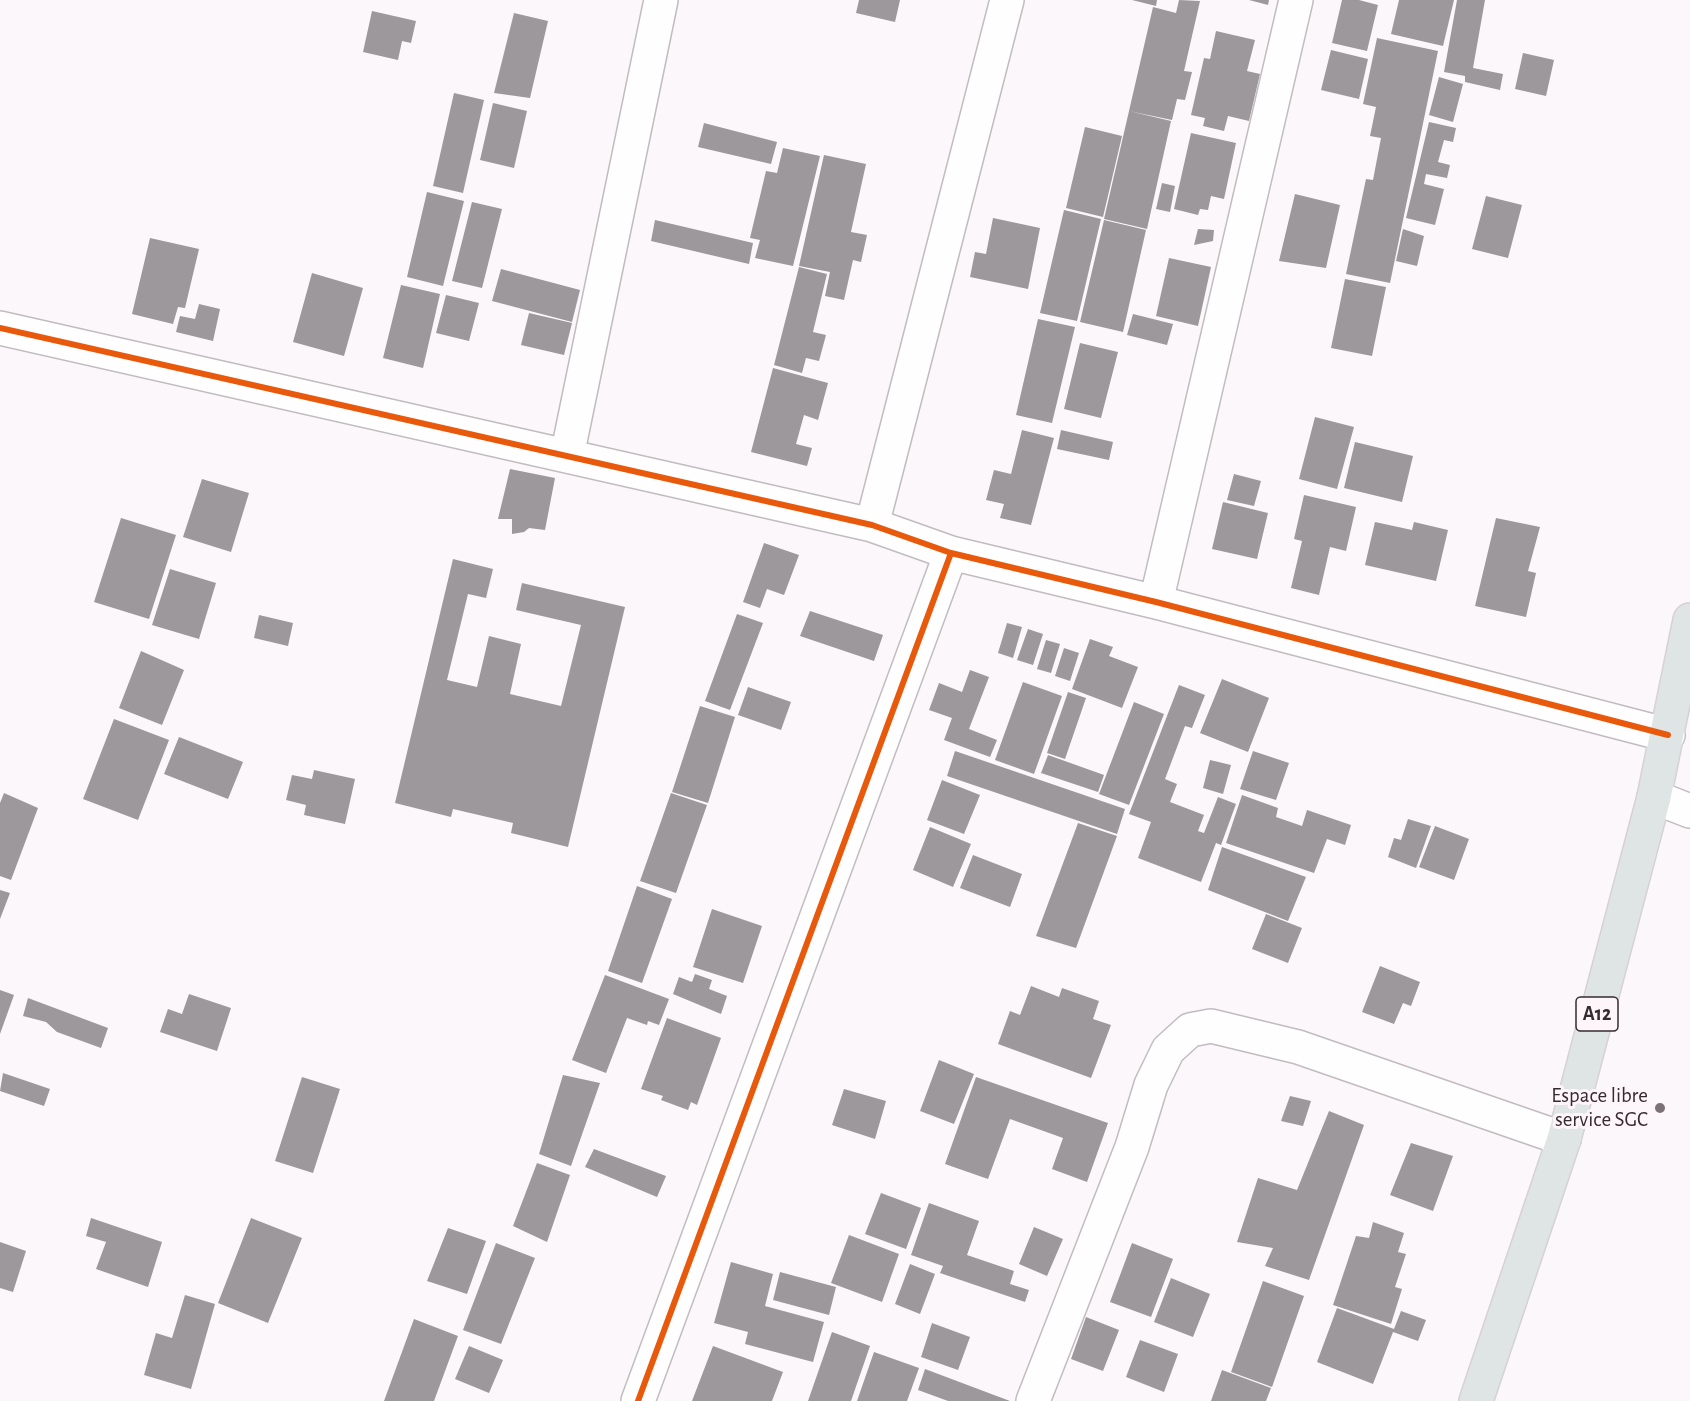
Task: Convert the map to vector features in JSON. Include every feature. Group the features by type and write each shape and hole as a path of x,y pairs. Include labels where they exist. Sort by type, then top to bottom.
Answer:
{"main road":[{"name":"A12","path":"1476,1401 1564,1139 1654,797 1690,620"}],"street":[{"path":"567,456 661,0"},
{"path":"872,525 1007,0"},
{"path":"1156,602 1296,0"},
{"path":"0,328 872,525 951,553 1156,602 1668,735"},
{"path":"638,1401 951,553"},
{"path":"1654,797 1690,811"},
{"path":"1033,1401 1132,1147 1151,1085 1168,1050 1190,1030 1212,1026 1298,1047 1564,1139"}],"building":[{"path":"859,0 900,0 895,22 856,13"},
{"path":"1132,0 1157,0 1156,6"},
{"path":"1179,0 1200,1 1184,71 1192,72 1185,100 1177,99 1172,120 1129,111 1153,7 1176,13"},
{"path":"1249,0 1269,0 1268,5"},
{"path":"1342,0 1359,0 1378,5 1367,51 1332,43"},
{"path":"1399,0 1454,0 1443,46 1391,34"},
{"path":"1457,0 1485,0 1473,68 1503,74 1500,90 1465,82 1465,76 1444,72"},
{"path":"372,11 416,21 411,43 402,41 398,60 363,52"},
{"path":"514,13 548,21 530,98 494,93"},
{"path":"1216,31 1255,40 1247,71 1260,74 1249,121 1228,116 1224,131 1203,126 1205,118 1191,115 1204,58 1210,59"},
{"path":"1377,38 1438,51 1390,283 1346,274 1366,179 1373,180 1381,138 1370,136 1376,107 1363,104"},
{"path":"1331,50 1368,59 1359,99 1321,90"},
{"path":"1523,53 1554,60 1546,96 1515,89"},
{"path":"1439,77 1463,84 1453,122 1429,115"},
{"path":"454,93 484,100 463,193 433,186"},
{"path":"493,103 527,111 514,168 480,160"},
{"path":"1129,111 1171,121 1147,229 1104,219"},
{"path":"1429,122 1456,128 1453,142 1444,140 1438,162 1450,165 1447,178 1426,174 1424,184 1444,189 1435,225 1406,218"},
{"path":"704,123 777,142 771,164 698,147"},
{"path":"1085,127 1122,136 1103,217 1066,208"},
{"path":"1191,133 1236,143 1224,199 1211,196 1208,210 1200,209 1198,215 1174,209"},
{"path":"783,148 820,156 793,266 755,258 760,240 750,238 766,171 777,173"},
{"path":"824,155 866,164 851,232 867,235 861,262 853,260 844,300 825,296 830,272 799,266"},
{"path":"1162,183 1175,186 1170,212 1156,209"},
{"path":"427,192 464,201 443,286 407,277"},
{"path":"1295,194 1340,205 1326,268 1279,261"},
{"path":"1486,196 1522,205 1508,258 1472,249"},
{"path":"472,202 502,209 482,288 452,281"},
{"path":"1064,210 1101,219 1077,321 1040,313"},
{"path":"993,218 1040,228 1028,289 970,277 975,252 986,254"},
{"path":"655,220 753,243 749,264 651,241"},
{"path":"1104,220 1146,230 1123,332 1080,322"},
{"path":"1198,229 1214,230 1213,241 1194,245"},
{"path":"1403,229 1424,236 1417,266 1396,261"},
{"path":"150,238 199,249 185,308 178,307 173,324 132,314"},
{"path":"1169,258 1211,267 1198,326 1156,316"},
{"path":"799,267 827,274 813,332 826,335 819,361 806,358 802,373 774,365"},
{"path":"501,269 580,290 572,322 492,301"},
{"path":"312,273 363,288 344,356 293,342"},
{"path":"1345,279 1386,287 1372,356 1331,348"},
{"path":"401,285 440,294 423,368 383,358"},
{"path":"446,295 479,303 469,341 436,333"},
{"path":"199,304 220,309 213,341 176,332 180,316 195,319"},
{"path":"529,313 572,323 564,355 521,345"},
{"path":"1133,314 1173,324 1167,345 1127,335"},
{"path":"1038,319 1075,327 1052,423 1016,415"},
{"path":"1080,343 1118,352 1101,418 1064,409"},
{"path":"773,368 828,383 818,420 804,415 796,444 812,448 807,466 751,452"},
{"path":"1315,417 1354,427 1337,489 1299,479"},
{"path":"1022,430 1054,438 1031,525 1000,518 1004,504 986,500 994,470 1011,474"},
{"path":"1061,430 1113,442 1109,460 1057,449"},
{"path":"1355,442 1413,456 1402,502 1344,488"},
{"path":"510,469 555,478 545,530 529,528 524,532 512,534 512,519 498,519"},
{"path":"1234,474 1261,481 1254,506 1227,500"},
{"path":"202,479 249,493 231,552 183,537"},
{"path":"1304,495 1356,507 1346,551 1330,547 1319,595 1291,588 1302,541 1294,539"},
{"path":"1223,502 1268,513 1257,559 1212,549"},
{"path":"121,518 176,535 149,619 94,602"},
{"path":"1496,518 1540,527 1528,571 1536,573 1526,617 1475,606"},
{"path":"1375,522 1412,530 1414,522 1448,530 1436,581 1365,565"},
{"path":"764,543 799,555 784,595 767,589 760,608 743,602"},
{"path":"453,559 493,569 486,598 468,594 447,680 477,687 489,636 521,644 510,694 561,706 581,625 516,610 522,583 625,607 568,847 511,833 513,823 453,809 451,817 395,803"},
{"path":"170,569 216,583 199,639 152,625"},
{"path":"810,611 883,635 874,661 800,636"},
{"path":"737,614 763,623 730,710 705,701"},
{"path":"259,615 293,623 288,646 254,638"},
{"path":"1007,623 1022,627 1013,658 998,653"},
{"path":"1028,629 1043,634 1033,665 1017,660"},
{"path":"1090,639 1113,647 1109,656 1138,667 1122,708 1072,689"},
{"path":"1046,640 1060,644 1051,673 1037,669"},
{"path":"1064,648 1079,653 1070,681 1055,676"},
{"path":"141,651 184,670 162,725 119,708"},
{"path":"970,670 989,677 969,729 997,740 990,757 944,740 952,718 929,710 939,683 962,692"},
{"path":"1222,679 1269,698 1248,752 1200,733"},
{"path":"1023,682 1062,696 1034,774 995,760"},
{"path":"1179,685 1205,695 1192,728 1185,726 1165,779 1177,784 1170,802 1204,815 1198,831 1204,833 1218,797 1236,804 1221,845 1216,843 1201,882 1138,858 1151,822 1129,814"},
{"path":"748,687 791,702 781,730 738,715"},
{"path":"1068,692 1086,698 1065,759 1047,753"},
{"path":"1134,702 1164,714 1129,805 1099,794"},
{"path":"700,706 735,717 708,803 672,792"},
{"path":"114,719 169,740 138,820 83,799"},
{"path":"179,737 243,762 228,799 164,774"},
{"path":"955,751 1125,809 1117,834 947,776"},
{"path":"1253,751 1289,763 1276,800 1240,789"},
{"path":"1048,755 1104,775 1098,792 1041,773"},
{"path":"1210,760 1231,765 1223,794 1203,788"},
{"path":"314,770 355,779 345,824 304,815 306,805 286,800 292,775 312,779"},
{"path":"942,780 980,795 964,834 927,820"},
{"path":"4,793 38,808 11,880 0,876 0,803"},
{"path":"671,793 707,805 676,893 640,881"},
{"path":"1242,795 1278,808 1276,817 1302,826 1307,810 1351,825 1345,845 1327,839 1314,873 1226,843"},
{"path":"1408,819 1431,826 1416,868 1388,857 1394,838 1401,840"},
{"path":"1078,823 1117,836 1076,948 1036,936"},
{"path":"1435,826 1469,839 1454,880 1419,867"},
{"path":"930,827 971,844 953,887 913,870"},
{"path":"1222,847 1306,877 1288,921 1208,890"},
{"path":"973,855 1022,874 1010,907 960,888"},
{"path":"637,886 672,899 642,983 608,971"},
{"path":"0,890 10,893 0,919"},
{"path":"712,909 762,926 743,983 693,967"},
{"path":"1266,914 1302,928 1288,963 1252,949"},
{"path":"1380,966 1420,982 1411,1006 1403,1003 1394,1024 1362,1012"},
{"path":"695,974 712,980 709,989 727,996 721,1014 673,994 679,977 692,982"},
{"path":"605,975 669,999 659,1025 648,1021 647,1025 627,1018 606,1073 572,1060"},
{"path":"1031,986 1059,997 1062,988 1099,1001 1093,1019 1111,1025 1091,1078 998,1044 1010,1011 1020,1015"},
{"path":"0,990 14,995 0,1034"},
{"path":"189,994 231,1008 217,1051 160,1032 168,1009 182,1014"},
{"path":"28,998 108,1028 101,1048 57,1032 46,1022 23,1016"},
{"path":"667,1018 721,1038 697,1105 691,1102 688,1110 661,1100 663,1096 641,1089"},
{"path":"939,1060 974,1074 954,1124 920,1111"},
{"path":"3,1073 50,1089 44,1106 0,1091"},
{"path":"563,1075 600,1083 571,1166 539,1154"},
{"path":"302,1077 340,1089 313,1173 275,1161"},
{"path":"976,1077 1108,1123 1087,1182 1052,1169 1063,1138 1010,1119 988,1179 945,1164"},
{"path":"844,1089 886,1101 875,1139 832,1125"},
{"path":"1290,1096 1311,1101 1303,1126 1281,1121"},
{"path":"1329,1111 1364,1125 1309,1280 1265,1266 1273,1248 1237,1242 1258,1178 1297,1190"},
{"path":"1411,1143 1453,1156 1433,1211 1390,1195"},
{"path":"594,1149 666,1176 657,1197 585,1167"},
{"path":"537,1163 570,1175 547,1242 513,1226"},
{"path":"881,1193 921,1208 906,1249 865,1234"},
{"path":"929,1203 979,1221 967,1255 1014,1271 1010,1284 1029,1290 1025,1302 940,1273 943,1266 911,1255"},
{"path":"91,1218 162,1242 148,1287 96,1269 106,1242 86,1236"},
{"path":"251,1218 302,1238 268,1323 218,1303"},
{"path":"1373,1222 1404,1233 1398,1252 1406,1254 1395,1287 1402,1289 1391,1324 1333,1305 1356,1236 1369,1238"},
{"path":"1034,1227 1063,1239 1047,1276 1019,1264"},
{"path":"448,1228 486,1241 467,1294 427,1281"},
{"path":"849,1235 899,1254 882,1302 831,1283"},
{"path":"0,1242 26,1251 13,1292 0,1288"},
{"path":"496,1243 535,1258 501,1344 463,1330"},
{"path":"1132,1243 1173,1259 1151,1317 1110,1302"},
{"path":"731,1262 773,1274 765,1306 824,1322 813,1362 745,1344 748,1332 714,1323"},
{"path":"910,1264 935,1274 920,1314 895,1304"},
{"path":"780,1272 836,1287 829,1315 773,1300"},
{"path":"1171,1278 1210,1294 1193,1337 1154,1322"},
{"path":"1263,1281 1304,1296 1272,1387 1231,1372"},
{"path":"185,1295 215,1304 191,1389 144,1375 156,1333 172,1338"},
{"path":"1337,1308 1394,1329 1401,1311 1426,1320 1418,1341 1393,1332 1373,1384 1317,1362"},
{"path":"1086,1317 1119,1330 1103,1371 1071,1359"},
{"path":"414,1319 458,1336 434,1401 384,1401"},
{"path":"932,1323 970,1337 958,1370 921,1357"},
{"path":"832,1332 870,1346 851,1401 808,1401"},
{"path":"1140,1340 1178,1354 1164,1392 1126,1377"},
{"path":"469,1346 503,1360 489,1393 455,1379"},
{"path":"713,1346 783,1372 772,1401 692,1401"},
{"path":"874,1352 919,1368 907,1401 857,1401"},
{"path":"925,1369 1010,1401 948,1401 918,1390"},
{"path":"1222,1370 1271,1388 1266,1401 1211,1401"}],"cycle path":[{"path":"0,328 872,525 951,553 1156,602 1668,735"},
{"path":"638,1401 951,553"}],"place":[{"name":"Espace libre service SGC","path":"1660,1108"}]}
